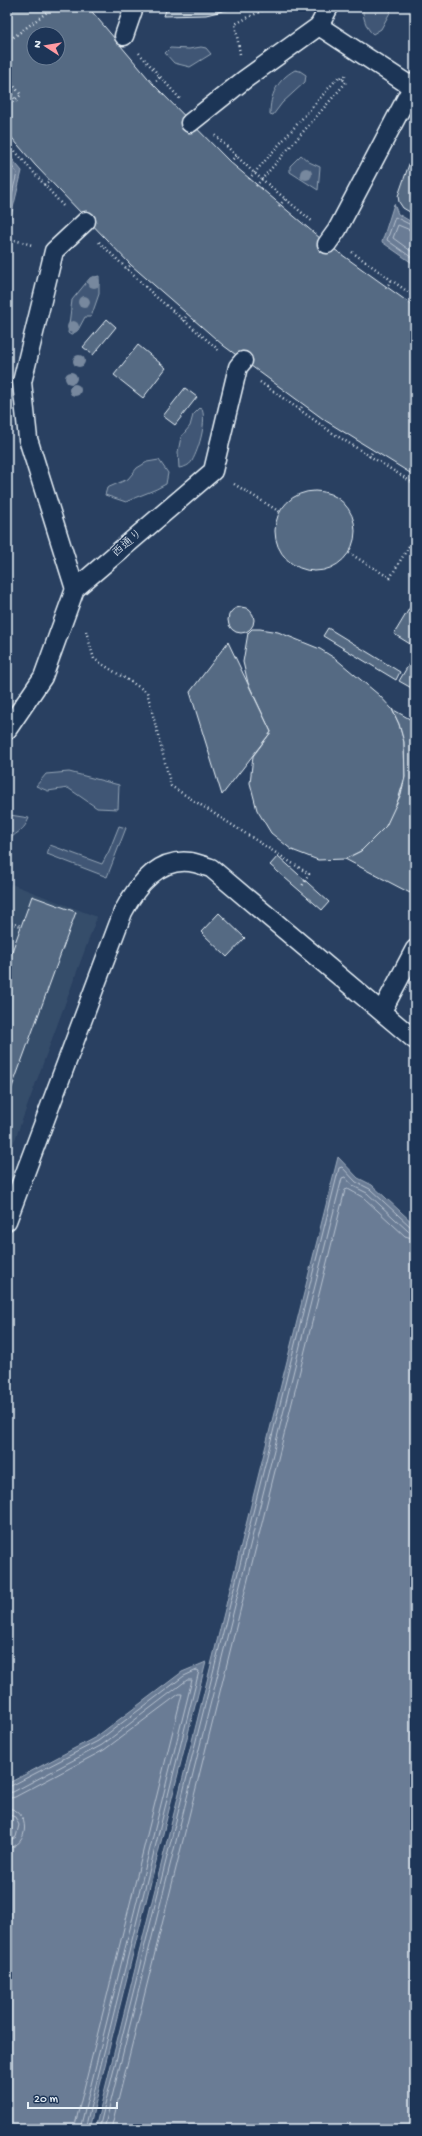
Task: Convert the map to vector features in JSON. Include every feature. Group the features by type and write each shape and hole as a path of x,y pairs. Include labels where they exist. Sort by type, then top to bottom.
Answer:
{"lane":[{"path":"124,36 134,7"},
{"path":"193,119 318,26 329,7"},
{"path":"318,26 414,84 329,241"},
{"path":"75,589 28,439 22,382 54,251 84,223"},
{"path":"213,471 241,364"},
{"name":"西通り","path":"7,730 43,677 75,589 213,471"},
{"path":"7,1221 123,912 135,889 151,874 170,864 190,862 211,868 415,1040"},
{"path":"382,1011 415,949"}],"path":[{"path":"7,42 54,7"},
{"path":"101,7 193,119 285,199 329,241 415,297"},
{"path":"237,36 235,24 269,7"},
{"path":"249,179 339,76 346,82 256,186"},
{"path":"7,77 20,95 11,103 7,98"},
{"path":"153,84 160,77"},
{"path":"7,88 18,103"},
{"path":"7,142 44,185 84,223 126,269 183,321 241,364 299,411 369,457 415,484"},
{"path":"230,162 236,156"},
{"path":"44,185 49,181"},
{"path":"279,206 285,199"},
{"path":"126,269 131,265"},
{"path":"386,288 391,281"},
{"path":"183,321 187,315"},
{"path":"299,411 304,405"},
{"path":"369,457 373,451"},
{"path":"213,471 280,512"},
{"path":"349,553 390,578 415,536"},
{"path":"75,589 94,659 147,692 171,786 309,874 302,886"},
{"path":"7,922 21,926"}],"shaded area":[{"path":"363,7 393,7 381,29 373,34 368,29 365,22"},
{"path":"201,47 206,48 211,54 190,67 174,63 165,53 170,48 189,49"},
{"path":"295,70 306,75 305,82 282,103 273,115 270,114 273,94 279,83"},
{"path":"301,155 309,162 320,167 318,190 290,172 290,166"},
{"path":"99,276 99,294 91,317 85,317 78,330 71,335 68,333 72,300 90,278"},
{"path":"201,407 204,419 202,434 195,456 191,463 179,468 178,452 181,437 190,426 193,415"},
{"path":"159,460 168,473 166,484 126,502 105,495 107,488 128,479 137,468 147,462"},
{"path":"69,772 119,785 118,809 97,808 68,788 48,791 36,786 46,774"},
{"path":"10,815 29,818 24,827 13,836 7,844 7,819"},
{"path":"119,826 126,828 107,877 47,854 50,845 102,864"},
{"path":"11,884 97,917 7,1161 7,894"}],"water":[{"path":"7,153 22,171 7,233"},
{"path":"394,204 398,214 415,224 415,265 382,242"},
{"path":"338,1157 358,1178 372,1185 415,1225 415,2129 95,2129"},
{"path":"206,1662 89,2129 7,2129 7,1784 96,1737 182,1672"}],"building":[{"path":"7,7 88,7 153,84 230,162 327,244 415,307 415,476 326,421 224,346 131,265 35,165 7,132"},
{"path":"167,7 239,7 206,15 164,16"},
{"path":"415,147 415,215 403,208 399,202 398,196"},
{"path":"107,319 116,327 93,355 83,347"},
{"path":"138,345 166,368 143,398 114,375"},
{"path":"185,388 197,397 175,425 163,416"},
{"path":"315,491 330,494 343,503 352,516 355,531 352,546 343,559 330,568 315,571 300,568 287,559 278,546 275,531 278,516 287,503 300,494"},
{"path":"415,599 415,647 394,634"},
{"path":"241,607 251,610 254,620 251,630 241,633 231,630 228,620 231,610"},
{"path":"328,628 400,672 396,680 323,636"},
{"path":"252,629 278,632 320,649 336,659 379,695 392,709 399,724 404,742 405,777 395,810 386,826 374,839 361,851 345,859 318,860 292,850 271,833 257,810 250,783 253,756 271,732 248,683 243,662 248,633"},
{"path":"228,642 271,732 222,795 190,692"},
{"path":"415,654 415,690 399,681"},
{"path":"392,709 415,722 415,884 410,893 345,859 361,851 386,826 401,794 405,777 404,742 399,724"},
{"path":"278,856 329,902 322,910 270,865"},
{"path":"32,896 76,912 7,1101 7,965"},
{"path":"219,913 245,938 227,957 201,932"}]}
